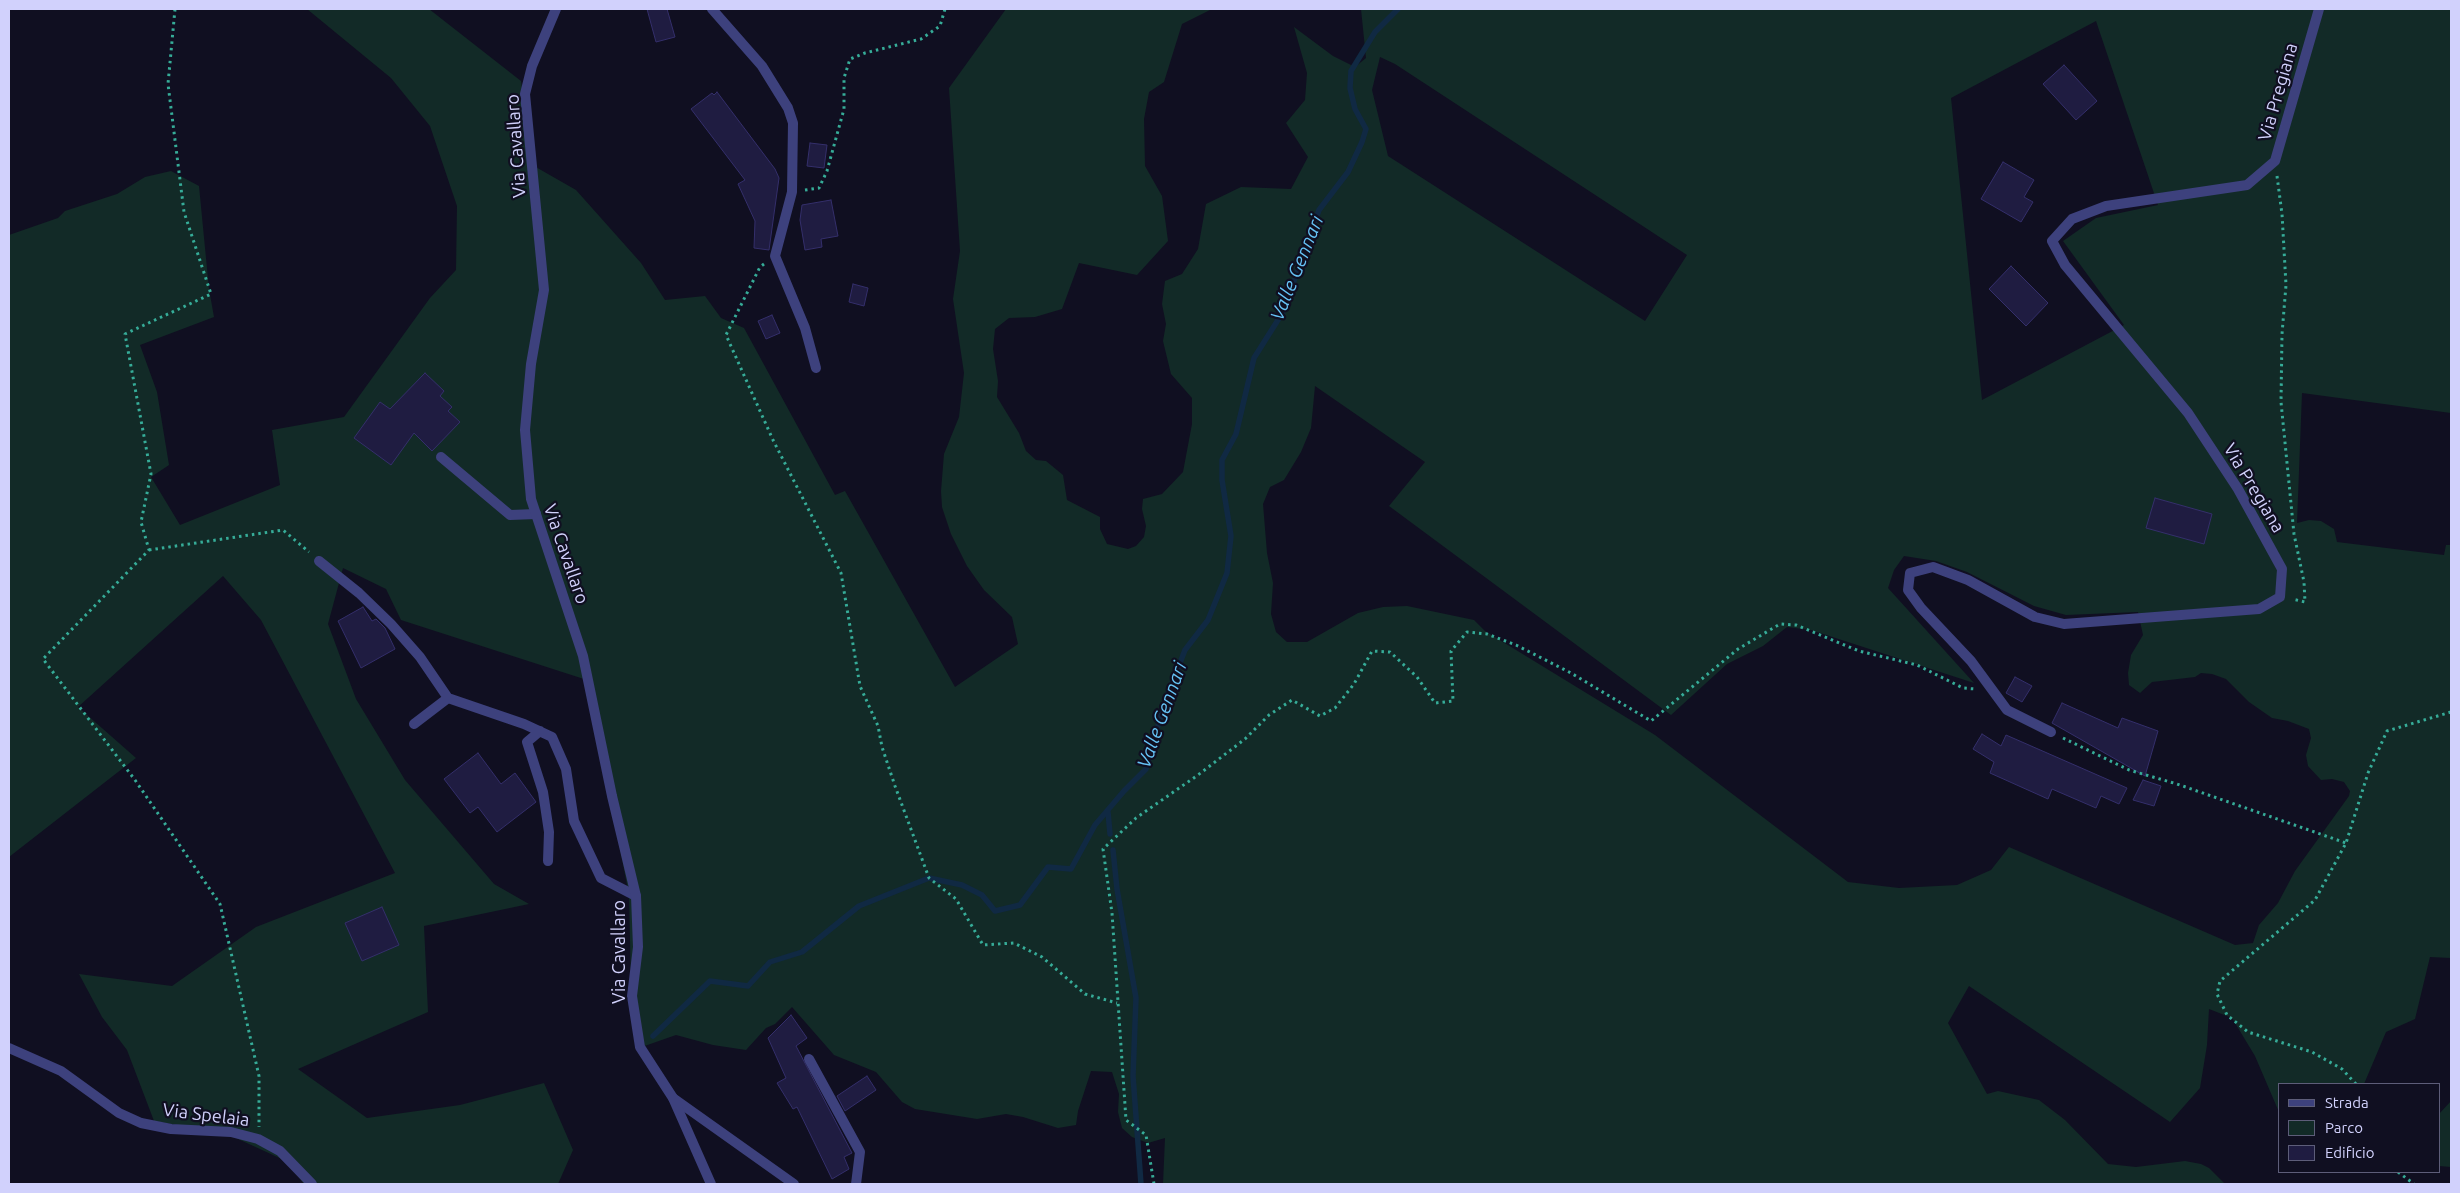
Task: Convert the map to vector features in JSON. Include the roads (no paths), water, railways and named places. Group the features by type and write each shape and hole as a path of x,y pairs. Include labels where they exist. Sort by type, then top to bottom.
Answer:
{"street":[{"name":"Via Cavallaro","path":"556,9 532,66 525,94 544,290 531,364 525,430 531,499 584,656 612,796 636,896 638,947 632,996 640,1047 673,1098 711,1184"},
{"path":"712,9 762,66 788,108 793,123 792,192 775,256 805,328 816,368"},
{"name":"Via Pregiana","path":"2051,732 2007,710 1971,661 1921,608 1908,590 1910,572 1933,567 1968,580 2035,617 2064,624 2259,608 2280,597 2282,570 2238,489 2188,413 2066,265 2052,241 2072,219 2106,206 2247,185 2275,161 2319,9"},
{"path":"441,457 510,515 536,514"},
{"path":"319,560 359,593 391,624 420,657 448,698 552,737 566,769 574,821 601,878 636,896"},
{"path":"414,724 448,698"},
{"path":"540,731 527,742 543,792 549,832 548,861"},
{"name":"Via Spelaia","path":"9,1048 61,1071 119,1113 141,1123 171,1129 231,1132 258,1139 280,1151 312,1184"},
{"path":"809,1059 860,1152 856,1184"},
{"name":"Via Cavallaro","path":"673,1098 794,1184"}],"waterway":[{"name":"Valle Gennari","path":"653,1036 710,981 748,986 770,962 802,952 859,906 929,878 962,885 982,895 995,911 1020,905 1048,867 1071,869 1095,825 1146,769 1164,704 1185,650 1208,620 1227,573 1231,536 1222,480 1222,460 1236,434 1254,358 1283,312 1319,210 1348,172 1362,142 1366,129 1355,109 1350,88 1351,71 1375,32 1398,9"},
{"path":"1108,812 1110,834"},
{"path":"1113,850 1117,889 1136,998 1133,1076 1141,1184"}]}
